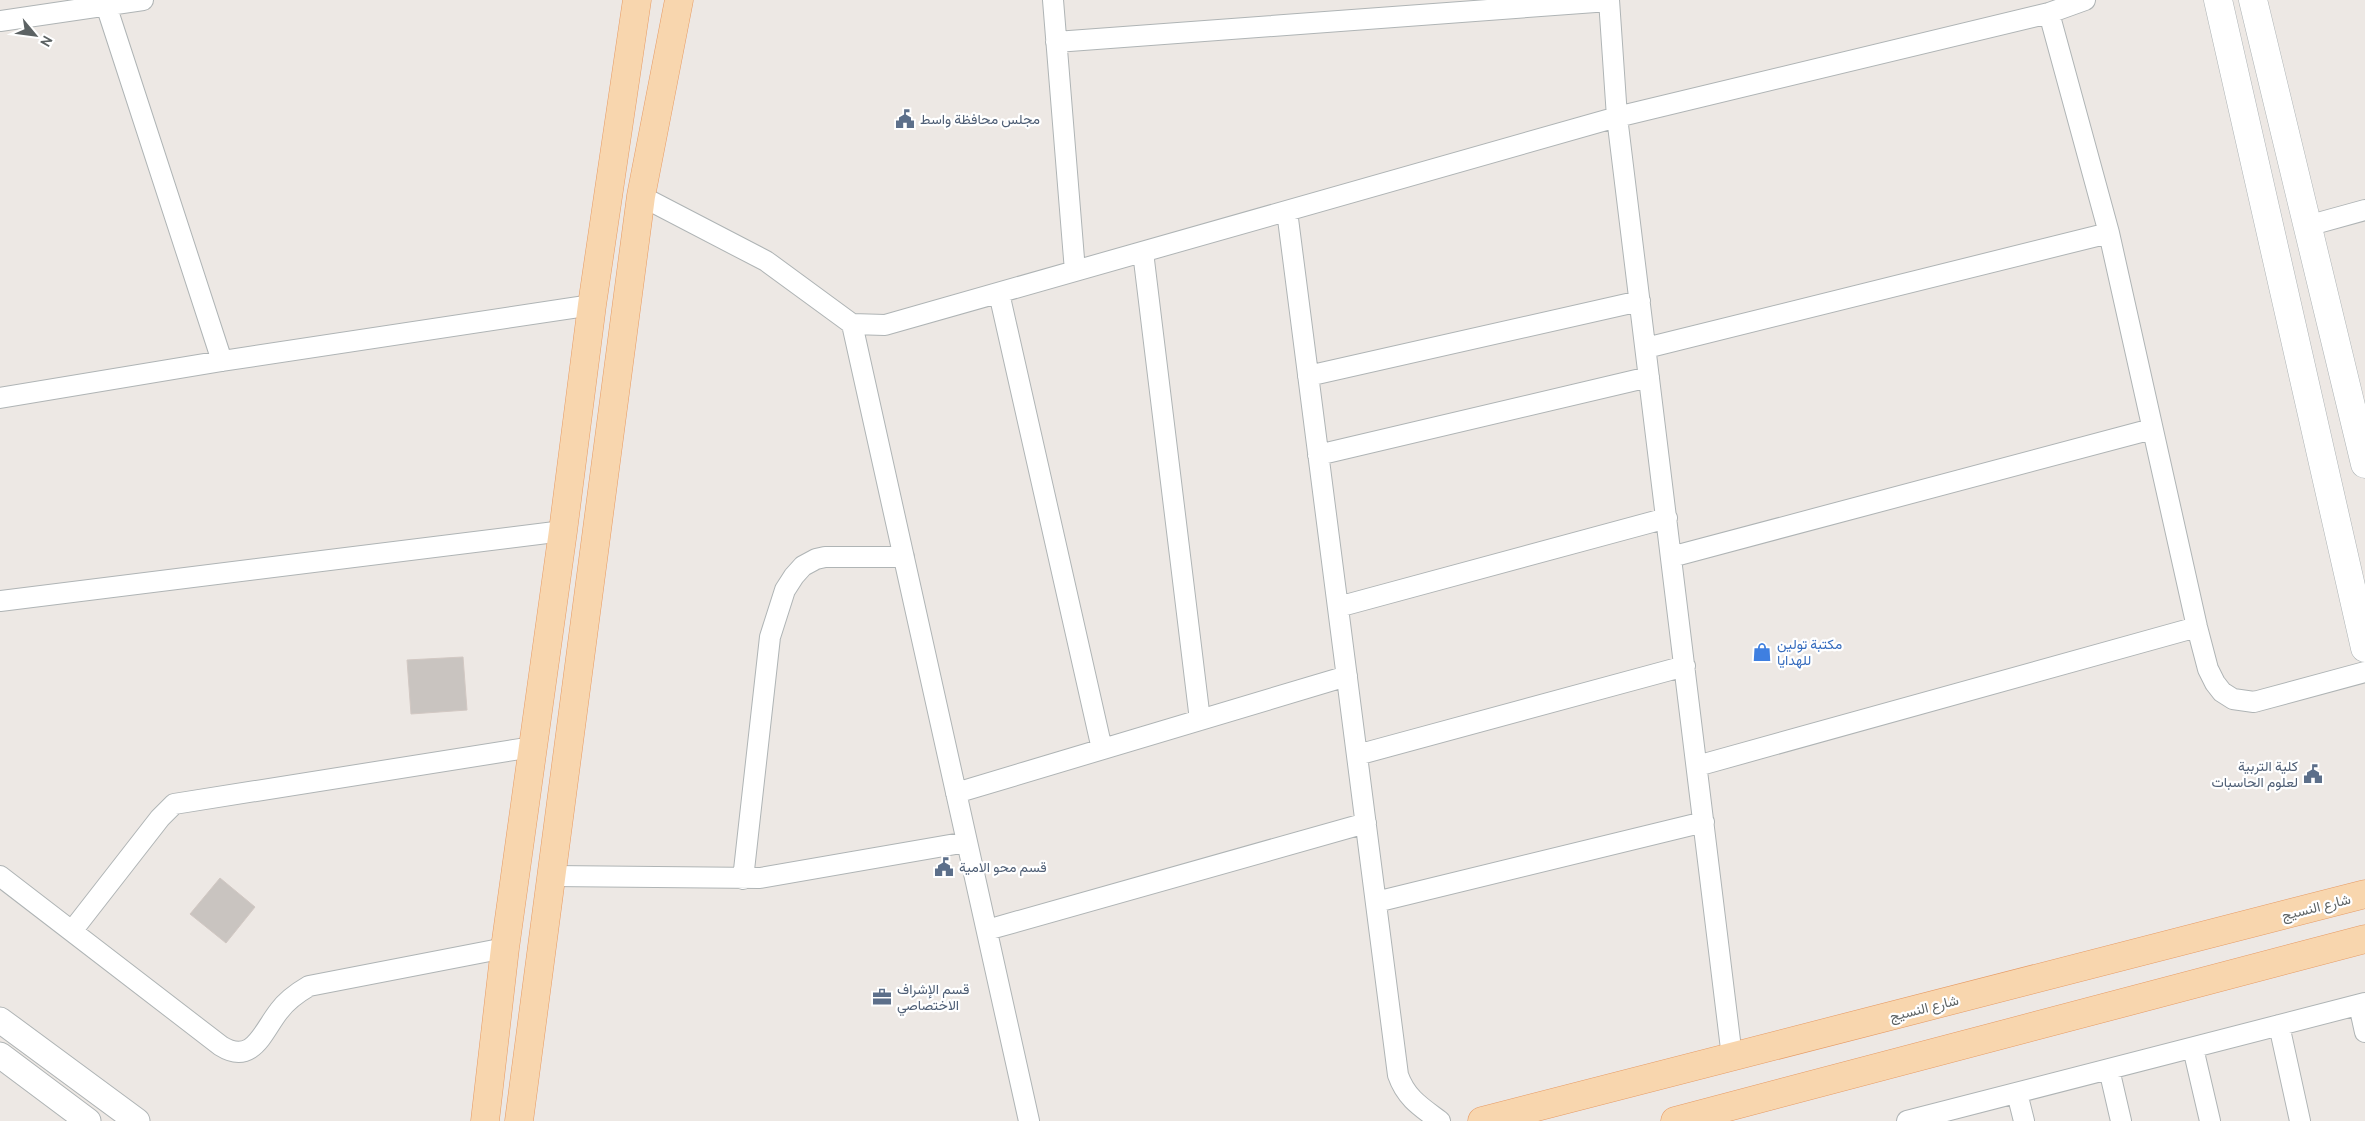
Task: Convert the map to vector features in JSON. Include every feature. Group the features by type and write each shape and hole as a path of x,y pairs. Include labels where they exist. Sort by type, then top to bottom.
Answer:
{"main road":[{"path":"484,1121 505,948 635,0"},
{"path":"519,1121 642,196 679,0"},
{"path":"2218,0 2365,648"},
{"path":"2253,0 2365,464"},
{"path":"550,630 584,632"},
{"name":"شارع النسيج","path":"1482,1121 2365,894"},
{"path":"1675,1121 2365,939"}],"street":[{"path":"0,21 143,0"},
{"path":"1053,0 1075,271"},
{"path":"1056,42 1609,0 1617,116 1732,1057"},
{"path":"642,196 766,261 852,324 863,326 885,325 1617,116 2048,13 2085,0"},
{"path":"106,5 222,361"},
{"path":"2048,13 2109,233 2208,669 2222,692 2233,699 2254,702 2365,672"},
{"path":"2307,226 2365,210"},
{"path":"1286,211 1398,1075 1407,1095 1417,1105 1440,1121"},
{"path":"1646,348 2109,233"},
{"path":"1142,252 1200,720"},
{"path":"999,293 1102,749"},
{"path":"1308,376 1640,301"},
{"path":"0,398 222,361 592,305"},
{"path":"852,324 1029,1121"},
{"path":"1318,455 1649,377"},
{"path":"1671,557 2152,429"},
{"path":"1338,608 1667,518"},
{"path":"0,601 563,531"},
{"path":"742,880 770,636 785,590 804,566 816,559 826,557 904,557"},
{"path":"1697,766 2198,627"},
{"path":"1357,755 1685,666"},
{"path":"956,793 1347,676"},
{"path":"72,932 155,824 174,804 533,748"},
{"path":"1376,902 1704,822"},
{"path":"987,930 1366,823"},
{"path":"552,876 742,880 967,842"},
{"path":"0,876 221,1046 235,1053 253,1047 279,1011 298,992 309,986 505,948"},
{"path":"1907,1121 2362,1004 2365,1032"},
{"path":"0,1020 137,1121"},
{"path":"2280,1025 2300,1121"},
{"path":"2193,1048 2210,1121"},
{"path":"0,1055 88,1121"},
{"path":"2109,1069 2121,1121"},
{"path":"2017,1093 2024,1121"}],"building":[{"path":"463,657 467,710 411,714 407,660"},
{"path":"220,878 255,907 226,943 190,914"}],"place":[{"name":"مجلس محافظة واسط","path":"905,119"},
{"name":"مكتبة تولين للهدايا","path":"1762,652"},
{"name":"كلية التربية لعلوم الحاسبات","path":"2313,774"},
{"name":"قسم محو الامية","path":"944,867"},
{"name":"قسم الإشراف الاختصاصي","path":"882,997"}]}
